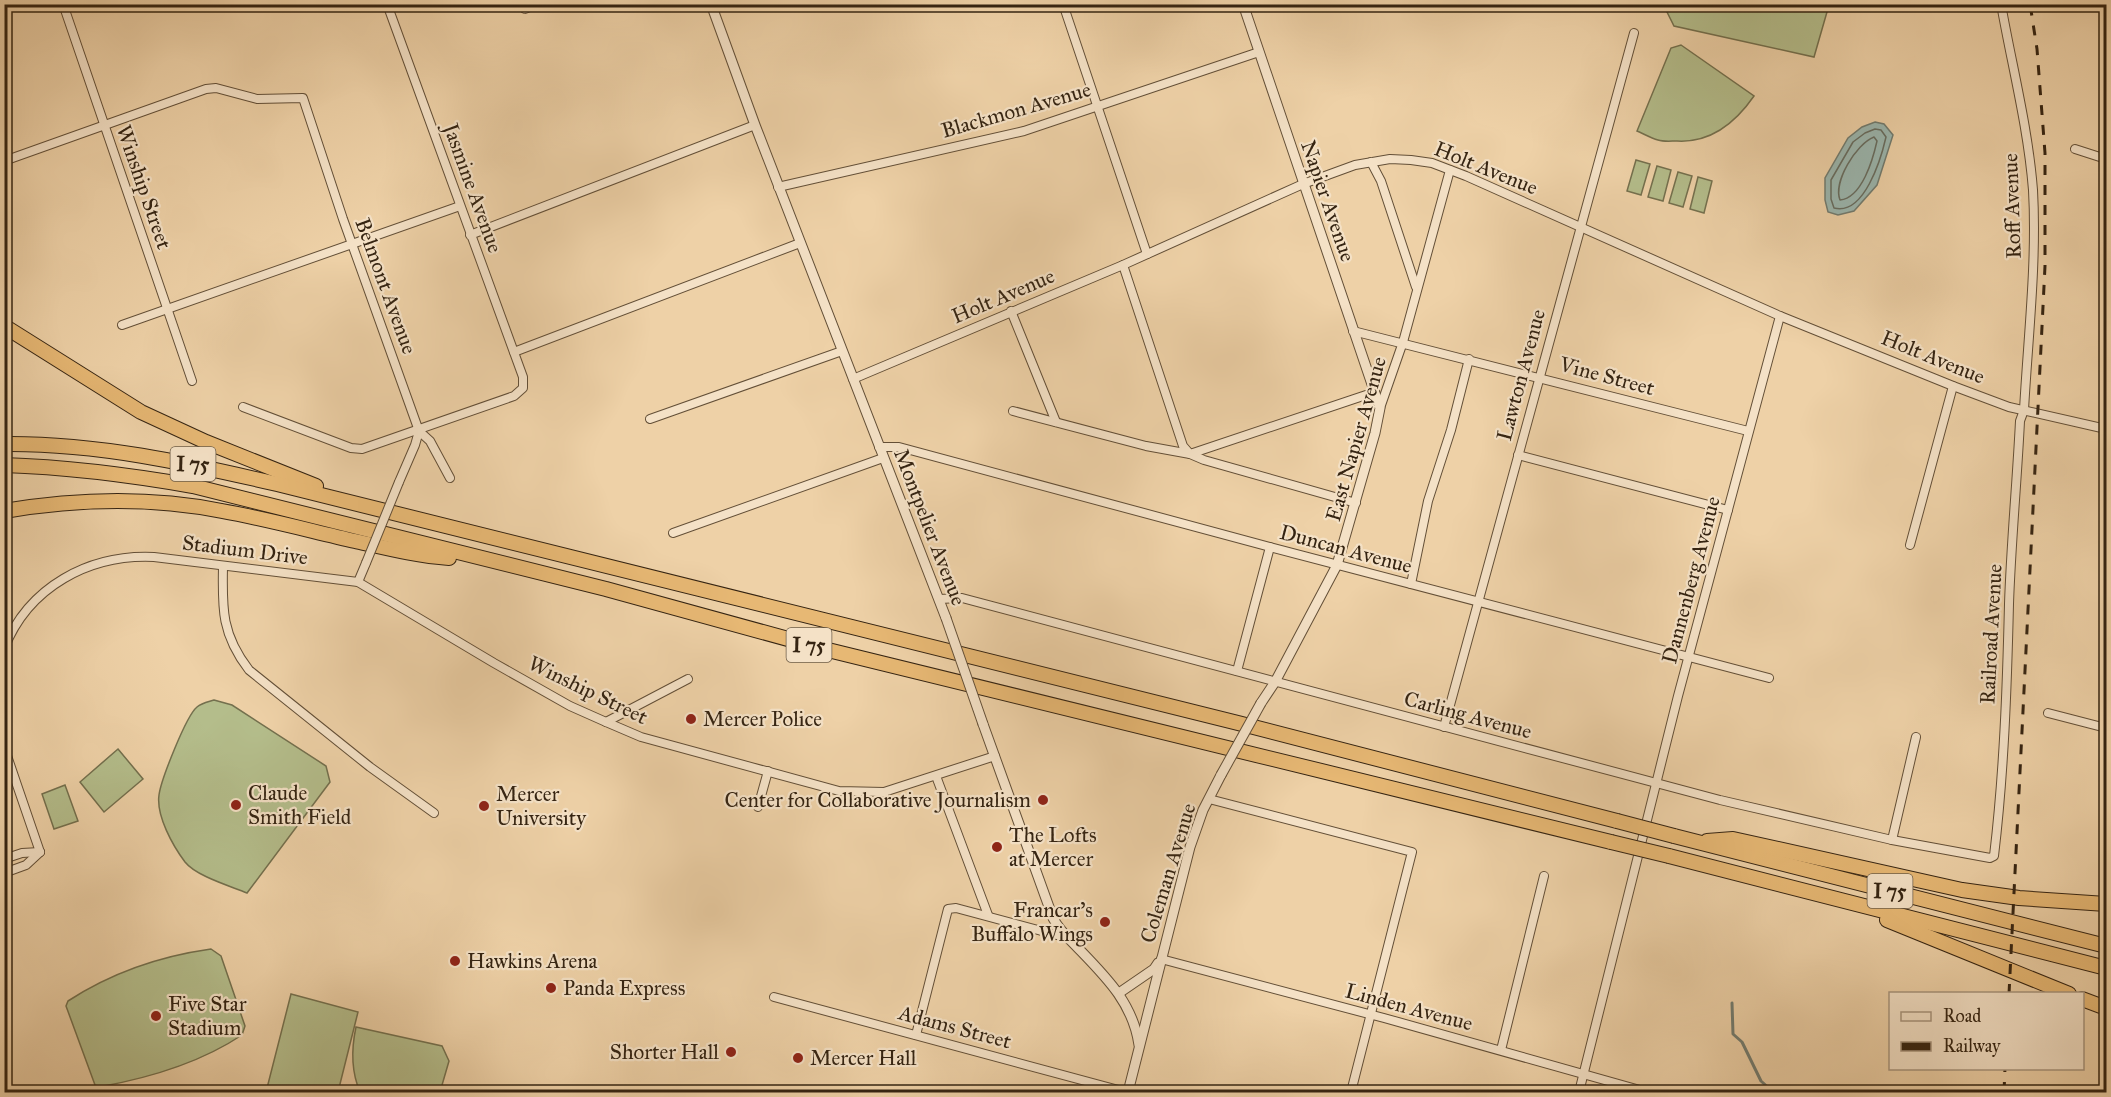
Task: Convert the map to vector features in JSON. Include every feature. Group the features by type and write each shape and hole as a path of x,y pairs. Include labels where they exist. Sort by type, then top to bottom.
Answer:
{"highway":[{"path":"4,326 127,404 172,427 377,510"},
{"name":"I 75","path":"4,444 71,447 176,460 1249,725 2106,946"},
{"name":"I 75","path":"4,465 82,469 193,486 606,590 828,650 1669,856 2106,968"},
{"path":"4,511 89,502 189,506 250,516 396,550 441,557 487,560"},
{"path":"1697,842 1733,839 1962,890 2019,898 2106,903"},
{"path":"1852,904 1917,933 2065,992"},
{"path":"2084,1000 2104,1007"}],"street":[{"name":"Winship Street","path":"63,4 192,381"},
{"name":"Jasmine Avenue","path":"387,4 524,384 520,393 514,396 419,430"},
{"path":"525,9 537,4"},
{"name":"Montpelier Avenue","path":"711,4 778,187 939,599 1053,918 1060,930 1119,993 1135,1025 1139,1046"},
{"path":"1063,4 1147,254"},
{"name":"Napier Avenue","path":"1243,4 1380,408"},
{"name":"Roff Avenue","path":"2001,4 2027,137 2033,192 2024,410"},
{"name":"Lawton Avenue","path":"1444,727 1634,33"},
{"name":"Blackmon Avenue","path":"778,187 1024,131 1259,52"},
{"name":"Belmont Avenue","path":"104,125 206,89 216,88 256,99 303,98 352,244 419,430 430,441 450,478"},
{"path":"4,161 104,125"},
{"path":"470,235 755,126"},
{"path":"2075,149 2106,159"},
{"name":"Holt Avenue","path":"853,379 1123,265 1303,184 1371,162 1411,160 1450,170 1780,316 1953,386 2009,406 2106,429"},
{"path":"1371,162 1381,181 1417,288"},
{"name":"East Napier Avenue","path":"1261,703 1275,682 1337,565 1380,408 1403,342 1450,170"},
{"path":"122,325 460,206"},
{"path":"514,352 800,243"},
{"path":"1123,265 1183,446 1190,454"},
{"path":"1011,311 1056,422"},
{"name":"Dannenberg Avenue","path":"1579,1092 1656,784 1780,316"},
{"name":"Vine Street","path":"1353,331 1748,431"},
{"path":"650,419 842,351"},
{"path":"1411,584 1428,501 1451,430 1469,359"},
{"path":"1910,545 1953,386"},
{"path":"1190,454 1375,392"},
{"path":"243,407 357,450 419,430"},
{"name":"Railroad Avenue","path":"1990,858 1994,856 2002,793 2020,421 2024,410"},
{"path":"1013,411 1146,446 1190,454 1233,469 1356,502"},
{"path":"358,582 415,445 419,430"},
{"name":"Duncan Avenue","path":"879,447 899,447 1769,678"},
{"path":"1518,455 1728,510"},
{"path":"673,533 883,458"},
{"path":"1237,671 1270,547"},
{"name":"Stadium Drive","path":"4,649 13,630 32,604 59,580 84,567 109,560 136,556 358,582"},
{"path":"223,567 222,603 226,628 238,656 249,670 370,767 434,813"},
{"name":"Winship Street","path":"358,582 570,706 641,737 839,790 884,792 996,756"},
{"name":"Carling Avenue","path":"939,599 962,598 1656,784 1803,821 1990,858"},
{"path":"606,722 688,679"},
{"name":"Coleman Avenue","path":"1127,1092 1190,847 1209,799 1261,703"},
{"path":"2048,713 2106,728"},
{"path":"1892,840 1916,737"},
{"path":"4,747 40,852"},
{"path":"758,807 768,771"},
{"path":"936,776 988,915"},
{"path":"1209,799 1412,852 1351,1092"},
{"path":"4,859 22,853 40,852"},
{"path":"4,873 26,865 40,852"},
{"path":"1501,1050 1544,876"},
{"path":"916,1035 948,909 956,908 988,915 1069,938"},
{"name":"Coleman Avenue","path":"1119,993 1154,969 1161,959"},
{"name":"Linden Avenue","path":"1161,959 1501,1050 1647,1092"},
{"name":"Adams Street","path":"774,997 1127,1092"}],"green space":[{"path":"1668,4 1829,5 1814,57 1674,26 1666,10"},
{"path":"1681,45 1754,96 1731,122 1712,134 1689,141 1660,141 1637,131 1671,48"},
{"path":"1636,160 1650,164 1641,195 1627,191"},
{"path":"1657,166 1671,170 1663,201 1648,197"},
{"path":"1678,172 1692,176 1683,207 1669,203"},
{"path":"1698,177 1712,181 1704,213 1690,209"},
{"name":"Claude Smith Field","path":"214,700 232,705 326,766 330,782 247,893 214,880 190,867 171,839 160,812 161,787 181,735 197,707"},
{"path":"118,749 143,779 104,812 80,782"},
{"path":"65,785 78,821 54,829 42,794"},
{"name":"Five Star Stadium","path":"211,949 221,956 245,1026 242,1035 209,1054 174,1068 118,1083 99,1087 95,1085 66,1006 68,1001 101,982 137,967 174,956"},
{"path":"291,994 358,1012 338,1092 266,1092"},
{"path":"356,1027 442,1046 449,1061 440,1092 360,1092 353,1060"}],"water":[{"path":"1875,122 1884,124 1893,135 1877,185 1854,211 1838,215 1828,212 1825,200 1825,178 1848,138 1862,127"}],"waterway":[{"path":"1732,1003 1733,1034 1742,1042 1761,1081 1773,1092"}],"railway":[{"path":"2009,992 2045,266 2045,153 2037,49 2030,4"},
{"path":"2004,1092 2005,1070"}],"place":[{"name":"Mercer Police","path":"691,719"},
{"name":"Center for Collaborative Journalism","path":"1043,800"},
{"name":"Claude Smith Field","path":"236,805"},
{"name":"Mercer University","path":"484,806"},
{"name":"The Lofts at Mercer","path":"997,847"},
{"name":"Francar's Buffalo Wings","path":"1105,922"},
{"name":"Hawkins Arena","path":"455,961"},
{"name":"Panda Express","path":"551,988"},
{"name":"Five Star Stadium","path":"156,1016"},
{"name":"Shorter Hall","path":"731,1052"},
{"name":"Mercer Hall","path":"798,1058"}]}
